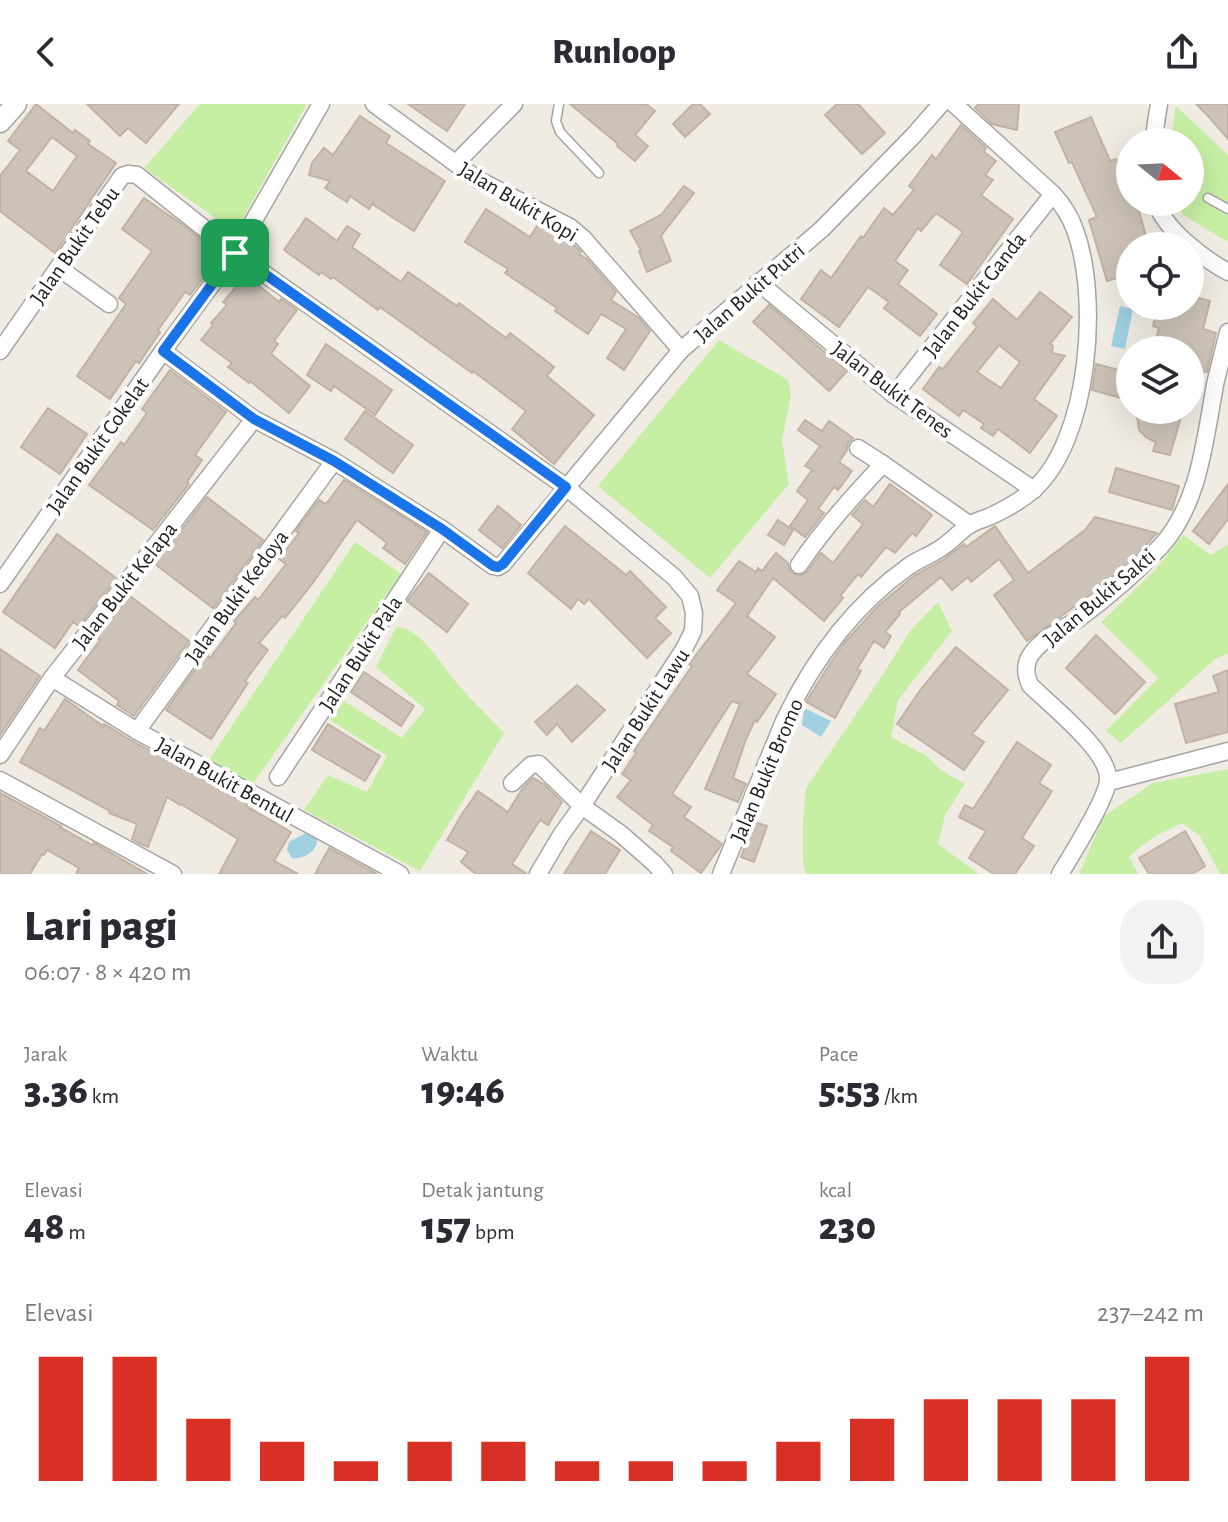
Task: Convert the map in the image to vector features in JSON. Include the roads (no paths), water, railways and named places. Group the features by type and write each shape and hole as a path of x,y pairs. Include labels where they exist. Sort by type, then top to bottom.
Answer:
{"street":[{"path":"0,122 16,104"},
{"name":"Jalan Bukit Cokelat","path":"0,584 235,253 321,104"},
{"name":"Jalan Bukit Kopi","path":"374,104 496,189 570,227 681,350"},
{"path":"456,163 514,104"},
{"name":"Jalan Bukit Putri","path":"442,529 493,566 503,564 681,350 822,229 941,104"},
{"path":"954,104 1053,194 1066,209 1079,245 1087,305 1087,355 1079,405 1053,465 1034,490"},
{"path":"1155,128 1159,104"},
{"name":"Jalan Bukit Tebu","path":"0,351 122,176 137,175 235,253"},
{"name":"Jalan Bukit Ganda","path":"894,395 1053,194"},
{"path":"1164,216 1176,234 1228,272"},
{"name":"Jalan Bukit Lawu","path":"235,253 566,487 674,577 690,596 694,613 693,631 684,649 538,874"},
{"path":"59,268 109,304"},
{"name":"Jalan Bukit Tenes","path":"758,282 894,395 1034,490"},
{"name":"Jalan Bukit Sakti","path":"1109,782 1107,768 1098,753 1030,685 1026,663 1049,638 1124,582 1163,543 1181,517 1196,480 1228,332"},
{"path":"163,351 254,419 334,461 442,529"},
{"name":"Jalan Bukit Kelapa","path":"0,755 52,678 254,419"},
{"path":"858,448 970,525"},
{"name":"Jalan Bukit Kedoya","path":"137,731 334,461"},
{"path":"799,565 828,526 883,464"},
{"name":"Jalan Bukit Bromo","path":"721,874 784,721 830,641 863,605 910,565 941,548 970,525 1000,512 1034,490"},
{"name":"Jalan Bukit Pala","path":"278,777 442,529"},
{"name":"Jalan Bukit Bentul","path":"52,678 137,731 400,874"},
{"path":"1060,874 1109,782 1228,751"},
{"path":"512,783 531,765 539,764 582,806 621,834 664,874"},
{"path":"0,780 173,874"}],"lane":[{"path":"559,104 556,121 560,132 599,173"},
{"path":"1208,198 1228,209"}],"water":[{"path":"1117,320 1131,320 1128,336 1116,336 1116,347 1111,346"},
{"path":"804,708 831,721 821,737 802,725"},
{"path":"306,833 316,836 314,849 306,855 292,858 287,850 289,842"}]}
